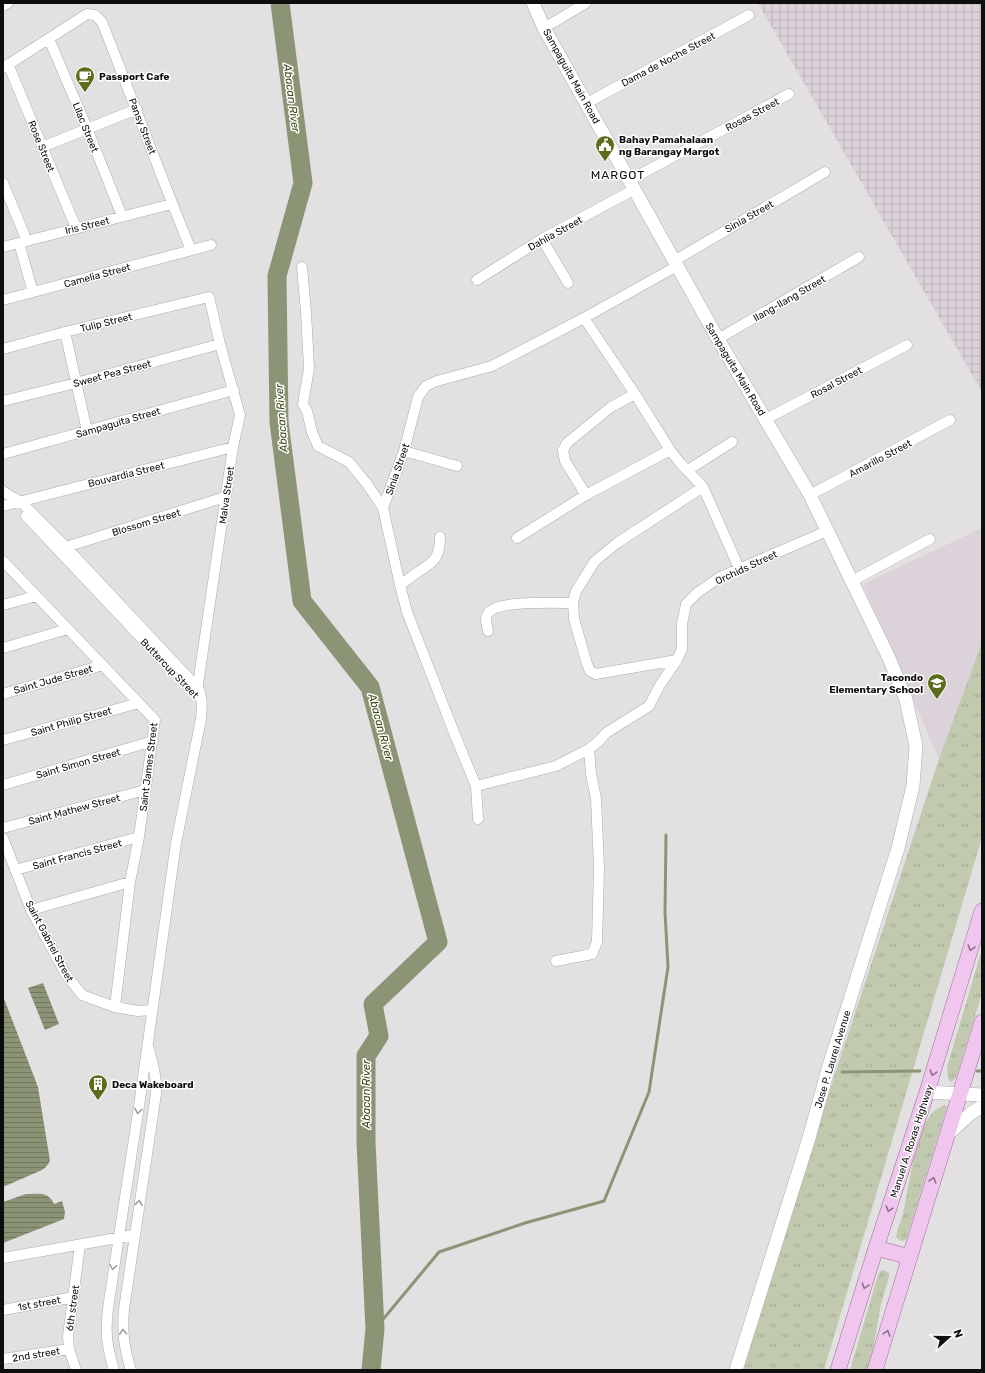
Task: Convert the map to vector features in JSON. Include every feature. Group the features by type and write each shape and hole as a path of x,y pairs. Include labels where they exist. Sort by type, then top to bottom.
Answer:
{"main road":[{"name":"Manuel A. Roxas Highway","path":"838,1370 927,1092 982,911"},
{"path":"875,1370 982,1022"},
{"path":"876,1248 910,1258"}],"street":[{"path":"3,6 8,3"},
{"name":"Sampaguita Main Road","path":"533,3 544,28 633,184 675,263 810,495 889,658 906,700 916,746"},
{"path":"544,28 586,3"},
{"name":"Pansy Street","path":"6,66 87,14 95,15 102,22 191,250"},
{"name":"Dama de Noche Street","path":"587,103 749,15"},
{"name":"Lilac Street","path":"49,39 122,216"},
{"name":"Rose Street","path":"6,66 76,228"},
{"name":"Rosas Street","path":"633,184 789,94"},
{"path":"42,147 137,109"},
{"name":"Sinia Street","path":"478,819 476,786 407,612 383,508 404,451 418,397 426,386 437,381 492,366 584,318 825,172"},
{"path":"3,183 23,242 33,292"},
{"name":"Dahlia Street","path":"477,280 633,184"},
{"name":"Iris Street","path":"3,247 172,204"},
{"path":"542,239 568,282"},
{"name":"Camelia Street","path":"3,300 211,245"},
{"name":"Ilang-Ilang Street","path":"718,339 859,257"},
{"path":"302,267 309,368 303,404 307,411 312,432 318,446 349,462 367,484 383,508"},
{"name":"Tulip Street","path":"3,349 65,332 209,297"},
{"name":"Malva Street","path":"114,1370 107,1342 106,1325 148,1045 176,843 200,719 199,695 225,497 240,415 220,344 209,297"},
{"path":"584,318 635,394 670,450 703,487 739,568"},
{"path":"65,332 87,431"},
{"name":"Sweet Pea Street","path":"3,401 220,344"},
{"name":"Rosal Street","path":"766,419 907,345"},
{"name":"Sampaguita Street","path":"3,454 234,390"},
{"path":"586,495 565,461 563,450 567,443 611,407 635,394"},
{"name":"Amarillo Street","path":"810,495 950,420"},
{"path":"688,470 732,442"},
{"name":"Bouvardia Street","path":"3,506 12,498 233,447"},
{"path":"517,538 586,495 670,450"},
{"path":"404,451 457,466"},
{"path":"677,660 596,674 590,671 574,619 573,603 576,591 595,561 617,543 703,487"},
{"name":"Blossom Street","path":"66,547 225,497"},
{"name":"Buttercup Street","path":"12,498 66,547 199,695"},
{"name":"Buttercup Street","path":"12,498 113,609 199,695"},
{"name":"Orchids Street","path":"476,786 556,766 589,749 606,733 649,706 660,684 677,660 682,649 682,624 686,604 697,593 720,577 827,531"},
{"path":"400,585 430,564 436,558 440,548 440,537"},
{"path":"852,581 930,539"},
{"name":"Saint James Street","path":"3,561 156,720 146,790 130,882 115,1007"},
{"path":"3,605 36,596"},
{"path":"488,631 485,620 488,613 496,608 526,602 573,603"},
{"path":"3,648 68,629"},
{"name":"Saint Jude Street","path":"3,694 103,665"},
{"name":"Saint Philip Street","path":"3,740 139,702"},
{"name":"Saint Simon Street","path":"3,785 153,741"},
{"name":"Jose P. Laurel Avenue","path":"736,1370 809,1138 828,1066 898,848 913,786 916,746"},
{"path":"556,961 592,954 597,942 598,852 596,798 591,774 589,749"},
{"name":"Saint Mathew Street","path":"3,828 146,790"},
{"name":"Saint Francis Street","path":"15,870 138,837"},
{"name":"Saint Gabriel Street","path":"3,838 31,910 65,973 82,995 115,1007 138,1011 152,1010"},
{"path":"31,910 130,882"},
{"path":"131,1370 125,1350 122,1330 156,1085 155,1073 148,1045"},
{"path":"927,1092 982,1095"},
{"path":"947,1135 970,1114 982,1106"},
{"path":"3,1258 134,1235"},
{"name":"6th street","path":"76,1370 69,1349 69,1326 80,1245"},
{"name":"1st street","path":"3,1310 74,1297"},
{"name":"2nd street","path":"3,1359 69,1349"}],"shaded area":[{"path":"758,3 982,3 982,392"},
{"name":"Tacondo Elementary School","path":"982,528 982,642 939,759 863,584"},
{"path":"43,983 59,1024 45,1030 28,988"},
{"path":"3,996 38,1087 50,1161 42,1170 3,1187"},
{"path":"26,1194 46,1195 54,1204 62,1201 65,1212 64,1219 3,1243 3,1202"}],"green space":[{"path":"982,642 982,837 824,1370 743,1370 835,1074 939,759"},
{"path":"982,949 982,993 957,1075 951,1082 948,1079 947,1067"},
{"path":"945,1105 947,1107 907,1237 906,1240 901,1241 896,1237 903,1214 917,1145 927,1120 934,1111"},
{"path":"883,1270 889,1273 889,1277 881,1304 873,1349 867,1370 850,1370 876,1282 880,1271"}],"waterway":[{"name":"Abacan River","path":"280,3 303,183 277,276 279,422 302,601 370,687 438,942 373,1004 379,1036 366,1056 366,1142 375,1329 371,1370"},
{"path":"375,1329 439,1252 525,1223 604,1201 649,1092 668,967 665,912 666,835"},
{"path":"842,1072 920,1071"},
{"path":"977,1071 982,1071"}],"place":[{"name":"Passport Cafe","path":"85,93"},
{"name":"Bahay Pamahalaan ng Barangay Margot","path":"605,162"},
{"name":"Tacondo Elementary School","path":"937,700"},
{"name":"Deca Wakeboard","path":"98,1101"}],"district":[{"name":"MARGOT","path":"618,175"}]}
